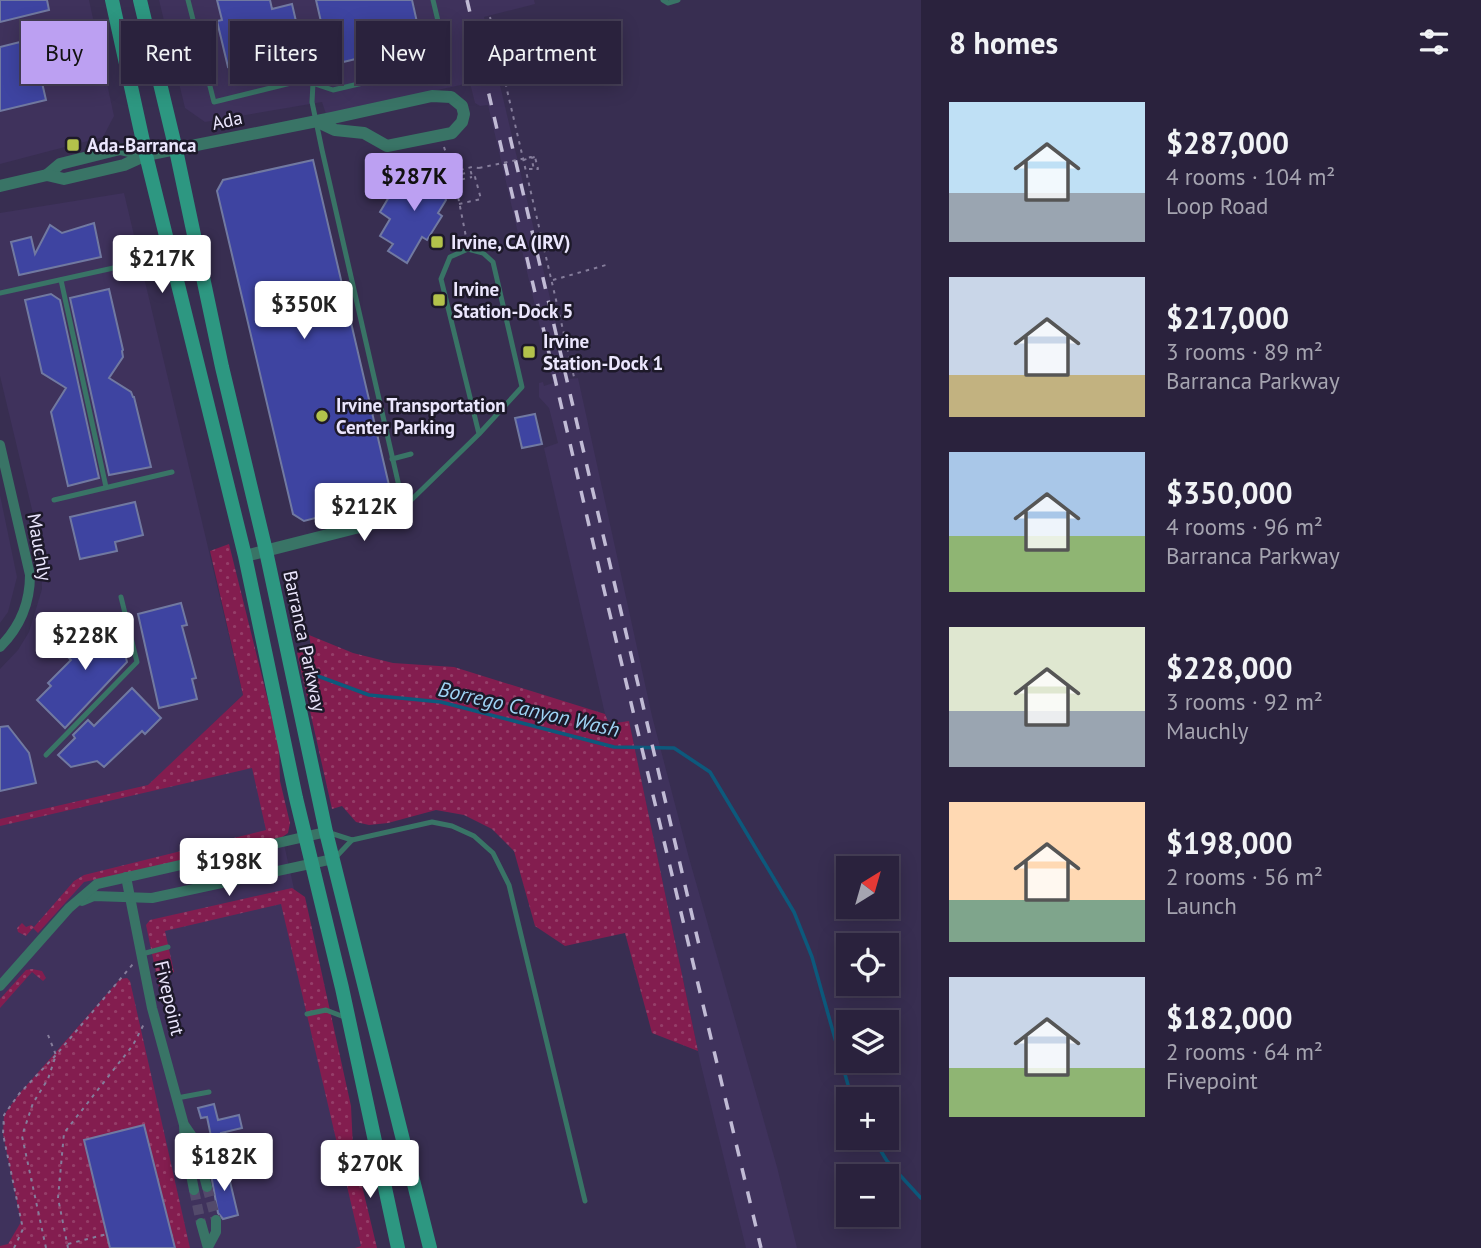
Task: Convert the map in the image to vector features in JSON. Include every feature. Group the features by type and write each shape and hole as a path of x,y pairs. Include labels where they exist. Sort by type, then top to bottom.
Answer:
{"main road":[{"name":"Barranca Parkway","path":"112,0 146,155 245,556 398,1248"},
{"name":"Barranca Parkway","path":"139,0 176,150 333,859 430,1248"}],"street":[{"name":"Ada","path":"0,186 47,175 60,164 120,149 146,155 176,150 432,96 445,96 455,100 464,114 452,133 441,136"},
{"path":"316,121 335,130 364,133 387,146 441,136"},
{"name":"Mauchly","path":"0,445 28,559 30,592 16,627 0,648"},
{"path":"245,556 375,523 404,508"},
{"path":"0,986 69,908 97,884 327,832"},
{"path":"69,908 94,896 152,898 333,859"},
{"name":"Fivepoint","path":"126,877 152,1008 184,1125 194,1190"},
{"name":"Fivepoint","path":"184,1125 194,1139 207,1187"},
{"path":"208,1248 216,1232 216,1220"},
{"path":"201,1223 208,1248"}],"lane":[{"path":"188,0 214,102 287,84"},
{"path":"316,84 333,90 448,63 433,0"},
{"path":"663,0 668,3 678,0"},
{"path":"313,84 312,102 316,121 404,508"},
{"path":"404,508 479,434 522,387 493,262 483,253 468,249 450,257 441,279 479,434"},
{"path":"0,293 127,265"},
{"path":"61,280 106,487"},
{"path":"355,334 363,333"},
{"path":"392,459 411,454"},
{"path":"54,500 172,472"},
{"path":"46,755 137,662 121,597"},
{"path":"327,832 352,840 432,822 452,826 474,836 493,853 509,885 585,1201"},
{"path":"333,859 352,840"},
{"path":"142,954 168,947"},
{"path":"307,1014 327,1010 348,1018"},
{"path":"177,1098 209,1092"}],"path":[{"path":"490,17 574,377"},
{"path":"441,136 454,181 468,249"},
{"path":"459,204 481,199 475,177 472,177 471,172 461,174 460,170 472,167 479,169 531,157 534,169 538,169 535,157 523,160"},
{"path":"454,181 472,177"},
{"path":"551,281 606,265"},
{"path":"14,1248 23,1229 3,1134 4,1115 19,1094 142,954"},
{"path":"107,1234 67,1246 58,1198 64,1133 133,1045 152,1008"},
{"path":"46,1248 22,1136 33,1102 48,1079 56,1055 48,1035"}],"shaded area":[{"path":"0,0 89,0 94,21 21,21 21,84 107,84 114,116 103,137 0,164"},
{"path":"159,0 534,0 535,4 484,17 485,21 464,21 465,84 326,114 322,102 205,122 185,108 179,84 216,84 216,21 164,21"},
{"path":"470,84 500,84 569,379 578,378 652,716 797,1248 746,1248 700,1061 629,722 609,724 605,714 544,448 558,443 549,408 539,397 539,383 543,382 544,386 553,383 488,105 480,106 475,103"},
{"path":"124,193 243,695 149,785 265,760 375,1248 0,1248 0,669 18,650 29,632 42,589 41,547 0,376 0,213"},
{"path":"0,495 17,577 8,612 0,623"},
{"path":"229,544 279,745 280,781 290,823 288,833 278,840 84,882 38,933 33,928 26,936 18,932 17,928 22,923 26,927 34,927 74,881 84,875 266,830 252,768 0,826 0,819 148,785 243,695 210,551"},
{"path":"309,635 353,653 393,663 454,667 605,714 609,724 629,721 698,1051 652,1033 625,933 565,946 535,926 514,851 492,829 464,815 436,810 388,823 369,825 356,822 342,806 332,809 297,653 311,647"},
{"path":"292,888 305,897 351,1106 353,1148 377,1248 355,1248 361,1246 281,904 165,931 174,972 166,974 162,988 159,987 146,925 150,920"},
{"path":"26,970 42,971 46,978 43,981 32,972 0,1008 0,999"},
{"path":"127,978 130,981 190,1248 175,1248 144,1126 84,1140 110,1248 0,1248 8,1244 21,1222 3,1134 4,1115 19,1094 120,979"}],"building":[{"path":"0,0 47,0 49,10 0,22"},
{"path":"217,0 270,0 272,9 292,4 296,21 230,21 228,67 217,21 222,20"},
{"path":"316,0 412,0 417,21 356,21 356,59 342,62 342,21 321,21"},
{"path":"21,42 21,84 42,84 46,100 0,111 0,47"},
{"name":"Irvine Transportation Center Parking","path":"313,160 392,498 304,521 293,514 217,191 223,180"},
{"path":"446,169 450,183 442,185 446,200 438,213 442,216 427,240 422,237 407,263 388,251 393,244 380,236 390,219 380,212 395,187 406,194 418,175"},
{"path":"94,223 101,257 19,275 11,242 31,237 35,254 50,225 62,233"},
{"path":"109,289 123,357 109,378 131,392 134,397 151,467 109,475 70,298"},
{"path":"51,294 60,300 99,478 68,486 51,412 66,388 42,373 25,300"},
{"path":"535,414 542,444 522,448 515,418"},
{"path":"135,502 143,535 115,542 117,551 80,559 70,517"},
{"path":"181,603 187,625 182,626 196,678 192,679 197,699 159,708 138,614"},
{"path":"117,620 127,662 65,728 37,700 51,686 48,683 71,660 67,656 82,641 79,638 95,622 98,625"},
{"path":"132,688 161,718 145,734 142,731 104,767 97,761 71,767 58,755 88,720 94,726"},
{"path":"8,726 29,753 36,783 0,791 0,727"},
{"path":"214,1104 218,1120 239,1115 242,1128 221,1133 222,1139 212,1141 207,1117 201,1118 198,1108"},
{"path":"144,1125 175,1248 110,1248 84,1140"},
{"path":"226,1165 238,1215 223,1219 218,1213 210,1169"}],"waterway":[{"name":"Borrego Canyon Wash","path":"315,675 369,695 441,702 614,747 674,748 710,772 794,912 812,957 849,1087"},
{"name":"Borrego Canyon Wash","path":"880,1150 921,1198"}],"tunnel":[{"path":"207,1187 216,1220"},
{"path":"194,1190 201,1223"}],"railway":[{"path":"467,0 761,1248"},
{"path":"510,137 699,945"}],"place":[{"name":"Ada-Barranca","path":"73,145"},
{"name":"Irvine, CA (IRV)","path":"437,242"},
{"name":"Irvine Station-Dock 5","path":"439,300"},
{"name":"Irvine Station-Dock 1","path":"529,352"},
{"name":"Irvine Transportation Center Parking","path":"322,416"}]}
